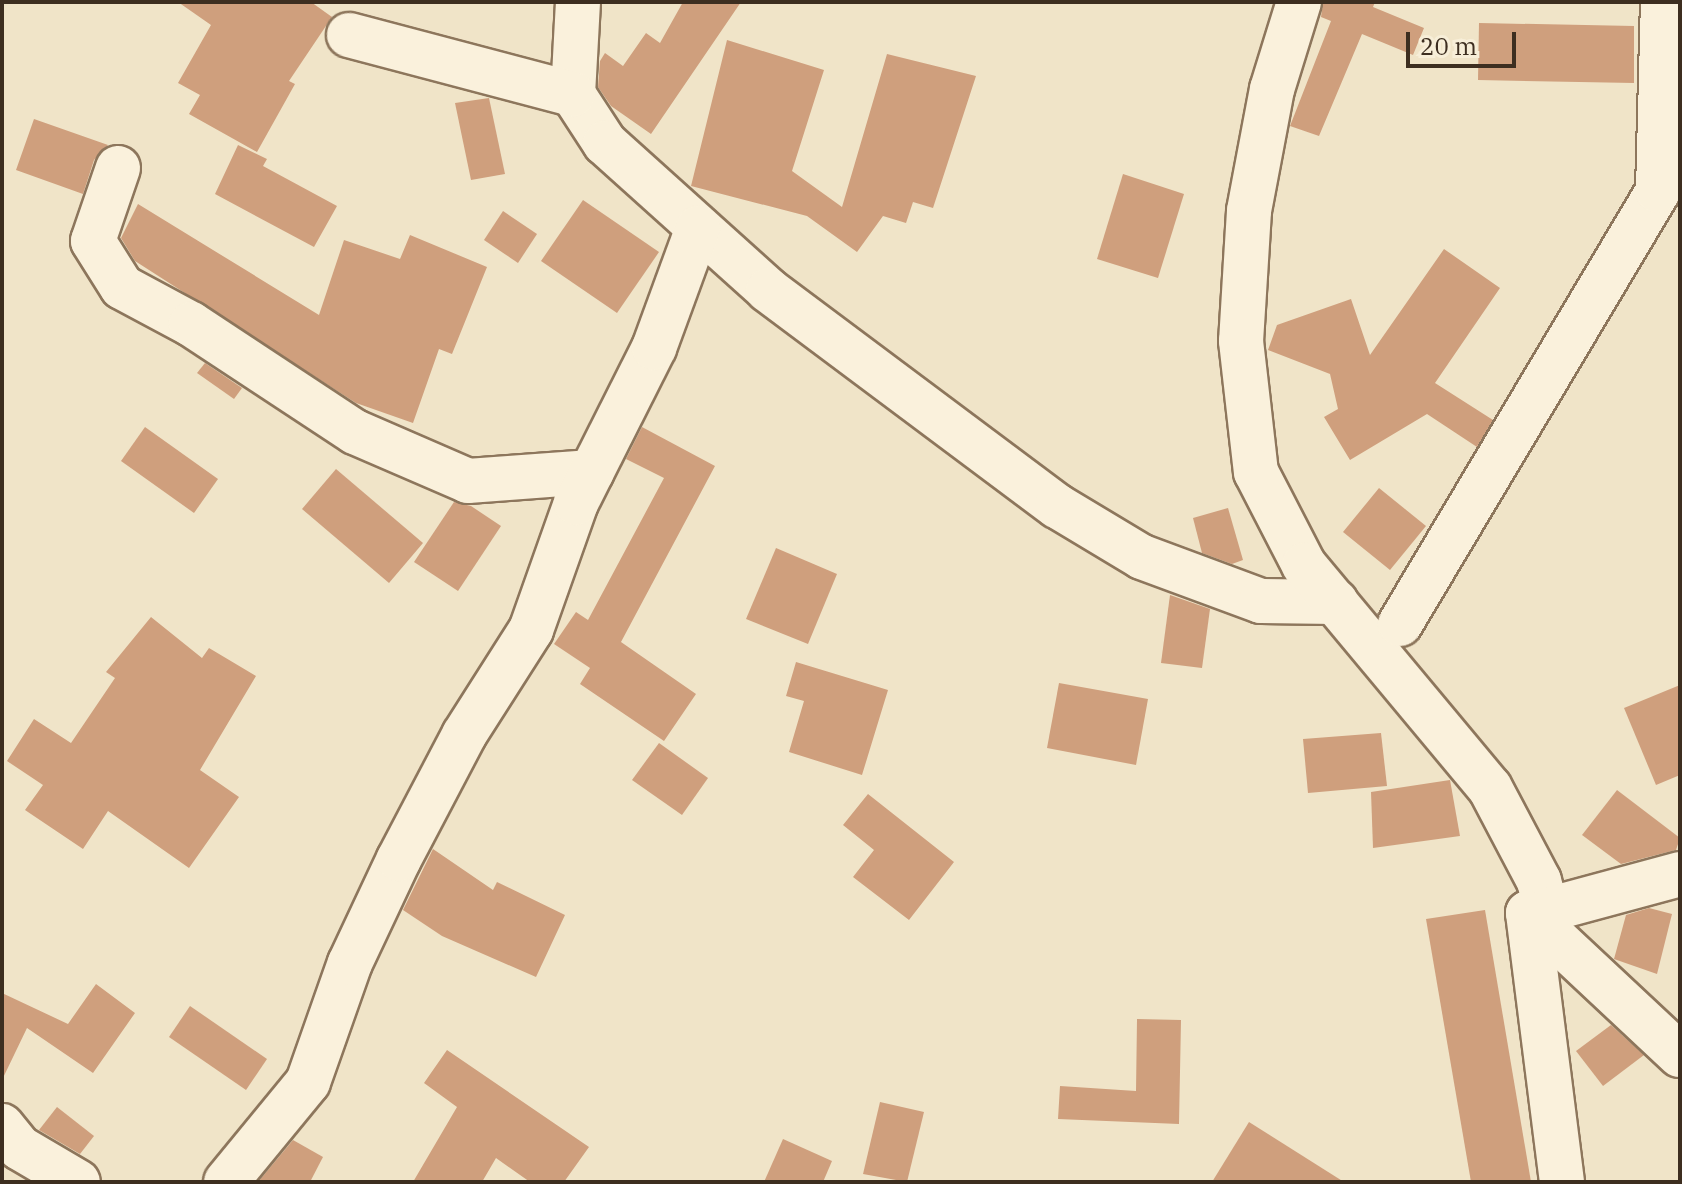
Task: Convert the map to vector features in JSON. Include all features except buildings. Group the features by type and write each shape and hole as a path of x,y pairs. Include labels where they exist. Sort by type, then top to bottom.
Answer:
{"street":[{"path":"578,2 573,94 605,143 768,290 1057,506 1142,557 1261,601 1336,602"},
{"path":"1299,2 1272,89 1249,211 1241,341 1256,472 1304,565 1490,788 1539,881 1538,911 1562,1182"},
{"path":"1400,624 1658,191 1663,2"},
{"path":"349,35 573,94"},
{"path":"118,168 93,241 122,287 191,324 355,432 468,481 592,472"},
{"path":"226,1182 308,1082 350,963 399,859 464,735 531,630 592,472 654,348 698,228"},
{"path":"1538,911 1680,874"},
{"path":"1538,911 1680,1055"},
{"path":"2,1126 20,1148 78,1182"}]}
